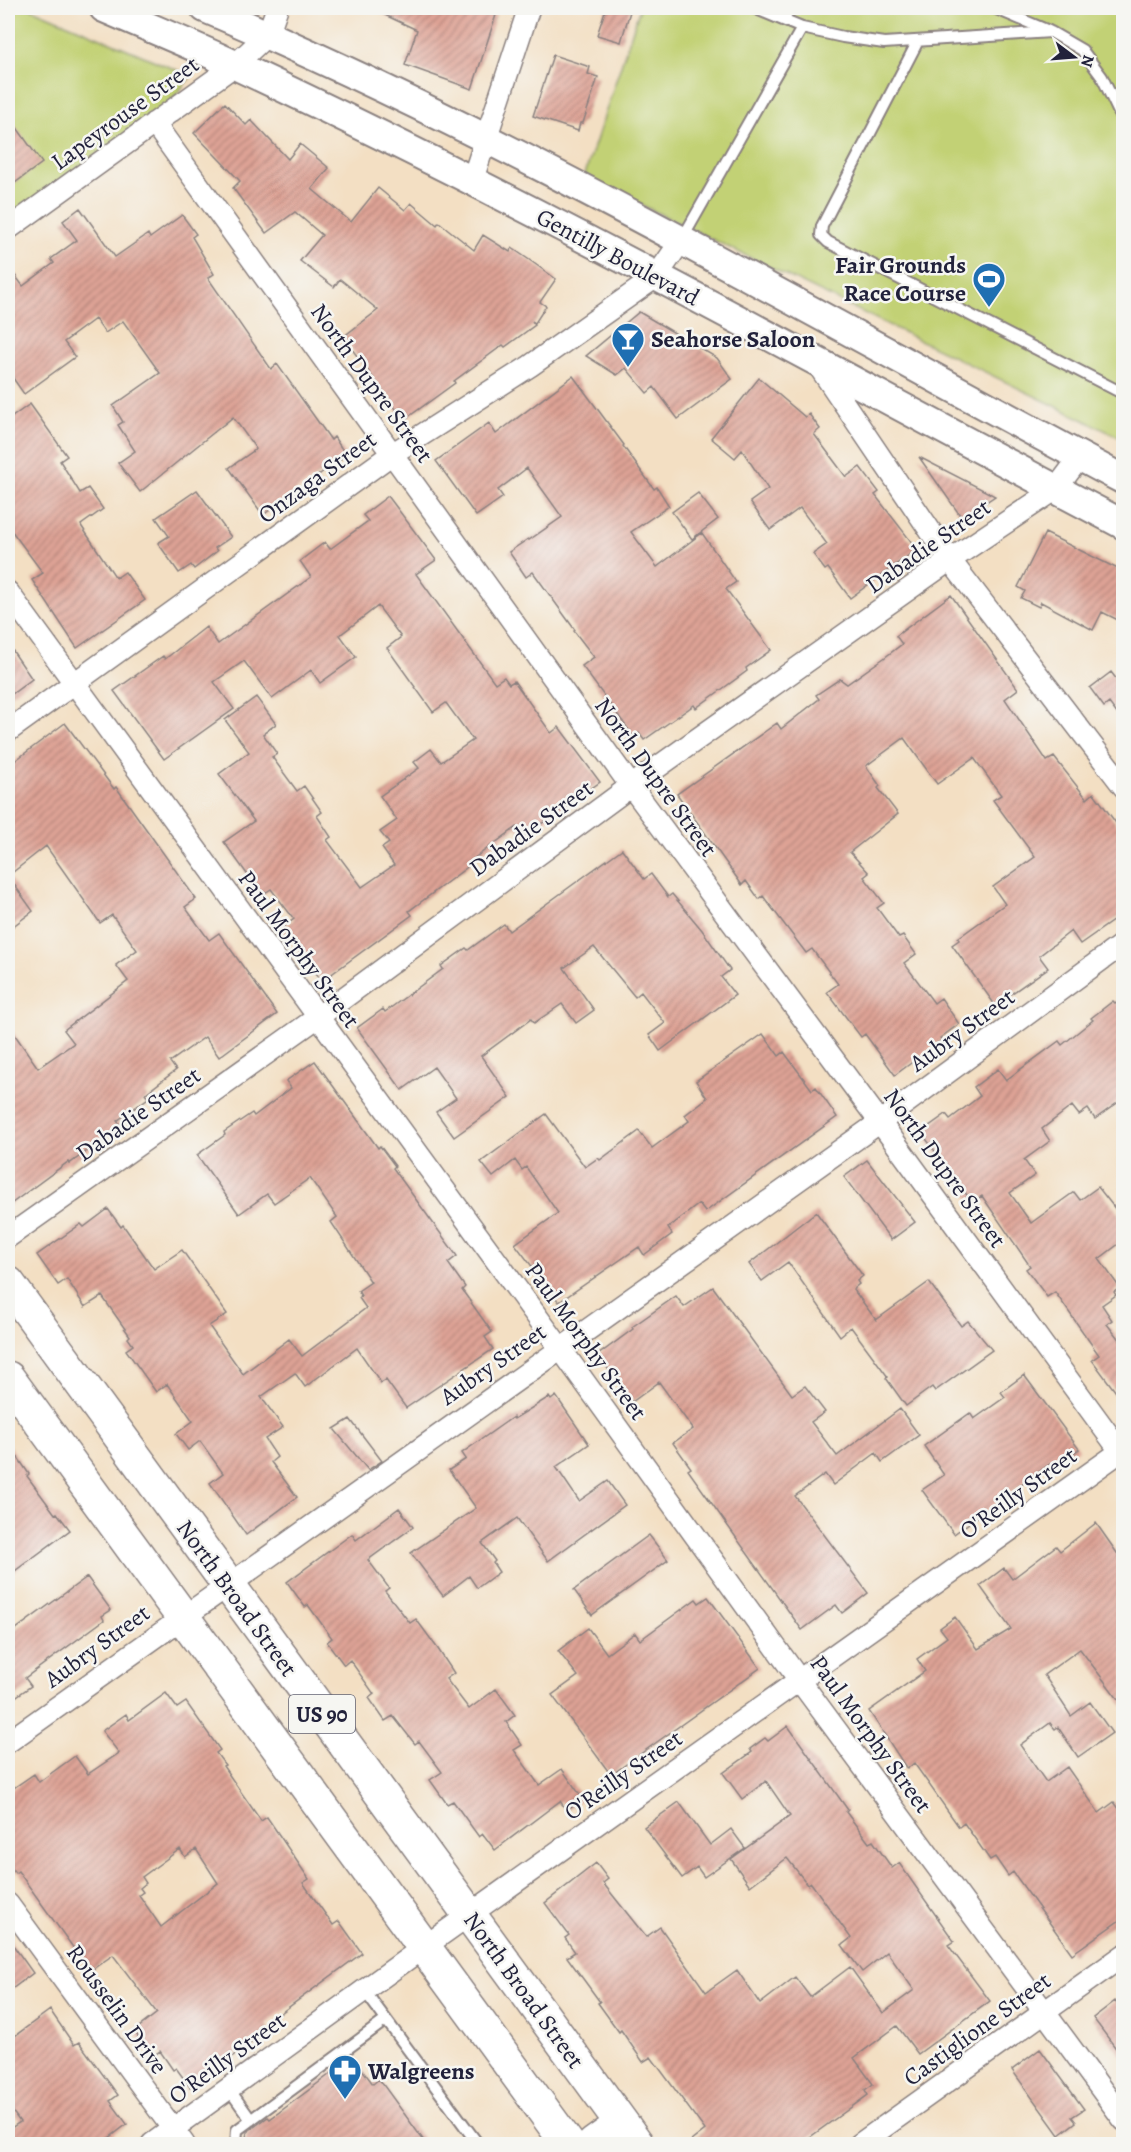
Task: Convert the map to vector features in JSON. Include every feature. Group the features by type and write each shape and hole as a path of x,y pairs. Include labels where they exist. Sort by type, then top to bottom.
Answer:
{"main road":[{"name":"Gentilly Boulevard","path":"104,8 235,65 472,181 814,359 1124,525"},
{"name":"Gentilly Boulevard","path":"205,8 268,34 486,139 681,241 1124,480"},
{"name":"North Broad Street","path":"8,1283 630,2134"},
{"name":"US 90","path":"8,1378 568,2145"},
{"path":"594,2145 630,2134"}],"street":[{"path":"268,34 277,8"},
{"path":"472,181 530,8"},
{"name":"Lapeyrouse Street","path":"8,229 235,65 268,34"},
{"name":"North Dupre Street","path":"154,123 631,786 1122,1452"},
{"name":"Onzaga Street","path":"8,731 392,454 531,366 656,277 681,241"},
{"path":"814,359 950,560 1124,787"},
{"name":"Dabadie Street","path":"8,1237 318,1017 631,786 950,560 1056,489 1080,457"},
{"name":"Paul Morphy Street","path":"8,592 800,1681 1124,2120"},
{"name":"Aubry Street","path":"8,1742 182,1616 880,1122 1124,943"},
{"name":"O'Reilly Street","path":"152,2145 179,2137 229,2089 364,1990 1122,1452"},
{"name":"Rousselin Drive","path":"8,1904 179,2137"},
{"name":"Castiglione Street","path":"860,2145 1124,1955"}],"lane":[{"path":"754,8 802,28 843,38 884,43 1051,32"},
{"path":"783,20 790,8"},
{"path":"994,8 1051,32 1082,50 1102,77 1124,123"},
{"path":"681,241 802,28"},
{"path":"918,41 822,226 821,235 828,242 1124,394"},
{"path":"364,1990 478,2145"},
{"path":"236,2145 237,2130 386,2020"},
{"path":"229,2089 251,2120"}],"green space":[{"path":"8,8 30,8 191,76 154,123 8,229"},
{"name":"Fair Grounds Race Course","path":"640,8 1123,8 1123,439 584,177"}],"building":[{"path":"370,8 472,8 496,15 472,89 405,65 417,30"},
{"path":"606,8 631,8 621,42 597,35"},
{"path":"553,55 590,67 588,74 598,77 583,123 580,123 578,131 533,116"},
{"path":"225,103 246,125 251,120 288,159 300,144 329,168 312,189 351,222 378,188 405,210 411,203 437,225 439,222 474,250 483,235 510,252 512,248 556,279 540,302 546,306 535,323 532,321 535,325 505,347 503,345 404,420 343,337 378,310 340,279 334,287 300,261 322,235 295,212 266,233 233,188 240,181 194,133"},
{"path":"8,115 42,163 8,188"},
{"path":"80,208 115,257 148,234 150,238 182,215 196,234 192,237 214,274 208,278 271,369 277,364 331,440 334,437 346,455 263,515 229,468 256,449 233,417 140,492 118,463 135,451 118,425 123,422 113,406 160,373 123,321 105,333 95,319 64,342 75,357 24,394 8,371 8,266 23,286 54,263 51,259 77,240 63,221"},
{"path":"639,312 717,358 732,379 678,419 654,387 647,393 626,368 617,375 586,356"},
{"path":"573,376 654,489 657,487 669,506 631,532 657,567 702,533 736,582 726,589 771,650 746,668 747,671 696,708 694,705 644,740 639,733 634,737 582,666 594,657 575,630 533,572 526,577 509,552 562,517 527,468 498,490 503,497 476,516 436,461 489,423 496,434"},
{"path":"759,378 805,417 809,414 820,429 814,434 846,477 860,467 879,492 875,495 917,549 850,598 828,568 825,570 813,554 827,544 800,508 770,530 750,502 768,489 742,450 735,458 711,438"},
{"path":"30,404 67,456 60,461 80,493 88,488 103,509 81,525 82,527 116,578 125,572 145,600 77,648 32,580 43,573 8,526 8,420"},
{"path":"919,457 995,496 962,518"},
{"path":"197,490 231,537 215,548 217,551 194,569 191,565 179,573 158,543 169,536 156,518"},
{"path":"698,493 718,519 692,539 672,512"},
{"path":"388,496 436,560 416,574 495,683 504,677 509,684 514,681 551,733 559,727 600,782 524,836 517,827 469,862 470,865 409,911 412,915 322,981 282,928 294,919 271,889 262,895 224,842 254,821 219,774 249,752 225,720 256,697 276,724 263,734 277,754 272,757 297,791 304,786 322,812 317,816 331,837 327,840 362,887 394,865 382,848 389,843 380,832 397,820 380,796 419,768 414,762 431,749 441,762 473,740 446,703 433,712 387,648 401,637 378,606 340,635 356,657 320,683 311,670 272,699 244,661 214,682 234,709 164,759 114,691 163,656 165,659 206,627 218,644 311,577 300,561 325,542 330,549 368,521 363,515"},
{"path":"1045,533 1124,572 1124,623 1102,612 1093,630 1041,602 1039,607 1021,598 1025,591 1018,587"},
{"path":"951,595 1018,689 1005,699 1047,761 1054,757 1087,799 1094,793 1124,834 1124,913 1080,944 1071,931 1039,956 1048,968 995,1005 952,945 959,940 958,938 1005,904 993,887 1035,857 993,800 1001,795 974,758 937,784 904,738 866,766 880,786 878,788 898,814 850,852 869,873 864,877 884,903 877,908 899,938 903,936 916,954 904,963 934,1003 941,998 959,1024 940,1038 942,1040 895,1075 865,1034 861,1037 827,992 838,984 812,949 806,953 763,896 759,899 746,881 742,885 677,794 777,723 781,729 819,699 816,695 840,679 847,684 884,658 902,644 896,636"},
{"path":"8,644 32,679 8,697"},
{"path":"1111,672 1124,689 1124,723 1109,703 1104,707 1090,688"},
{"path":"65,723 114,789 116,787 196,899 185,907 209,940 219,933 277,1014 219,1057 205,1037 170,1062 176,1070 145,1094 148,1098 117,1121 121,1126 8,1206 8,1025 38,1068 74,1043 64,1030 128,981 116,965 137,950 112,915 100,923 46,846 8,876 8,766"},
{"path":"622,849 644,879 651,874 668,897 672,894 702,930 730,970 721,977 735,995 660,1051 649,1035 665,1023 641,992 635,997 594,947 564,968 594,1010 576,1023 562,1004 534,1023 531,1019 481,1056 510,1097 454,1137 436,1112 456,1098 434,1067 402,1090 357,1028 383,1009 385,1012 443,969 441,966 466,948 468,950 504,924 509,931"},
{"path":"8,876 33,911 8,930"},
{"path":"1124,997 1124,1098 1095,1119 1088,1109 1079,1115 1072,1106 1042,1129 1050,1141 1024,1160 1035,1175 1010,1193 1031,1223 1074,1192 1080,1200 1098,1187 1124,1220 1124,1240 1099,1259 1120,1288 1114,1292 1116,1295 1102,1305 1112,1320 1107,1324 1124,1346 1124,1403 1092,1360 1099,1355 1055,1292 1047,1297 1026,1269 1030,1266 982,1196 972,1202 921,1132 946,1114 950,1119 980,1096 974,1087 998,1069 1006,1080 1059,1041 1062,1045 1093,1020 1091,1018 1113,1001 1115,1003"},
{"path":"763,1034 779,1056 784,1052 812,1090 816,1087 837,1117 705,1212 699,1204 668,1228 672,1234 644,1255 639,1247 559,1302 515,1244 558,1213 526,1167 522,1170 515,1160 493,1177 481,1162 546,1114 585,1167 598,1158 600,1160 639,1131 652,1148 689,1121 685,1115 707,1098 696,1081"},
{"path":"315,1061 378,1148 380,1146 395,1166 393,1168 457,1256 448,1263 465,1287 462,1290 492,1332 485,1337 493,1349 406,1408 386,1380 381,1383 357,1348 305,1387 295,1373 261,1397 283,1427 265,1439 277,1457 271,1462 297,1497 246,1535 210,1483 223,1473 200,1441 188,1450 176,1434 193,1421 167,1384 156,1392 126,1350 133,1345 128,1338 130,1336 102,1296 85,1307 67,1279 58,1285 37,1255 81,1224 84,1227 108,1209 121,1227 123,1225 154,1269 182,1250 227,1314 209,1326 243,1374 289,1339 302,1356 366,1308 359,1298 361,1296 358,1291 371,1282 331,1222 337,1217 310,1178 274,1203 267,1194 239,1214 197,1155 225,1135 224,1132 252,1113 254,1116 291,1088 286,1081"},
{"path":"867,1160 915,1222 891,1240 844,1177"},
{"path":"816,1212 863,1276 853,1289 876,1320 929,1282 961,1326 968,1321 992,1350 935,1391 932,1387 906,1406 851,1327 840,1336 788,1262 762,1281 749,1264"},
{"path":"713,1287 792,1395 805,1386 825,1412 811,1422 837,1456 900,1409 919,1435 882,1462 876,1453 833,1485 825,1474 795,1496 868,1593 842,1613 836,1605 802,1630 688,1470 691,1468 673,1443 693,1429 659,1382 632,1402 598,1355 633,1329 632,1327 676,1296 684,1307"},
{"path":"1024,1375 1079,1449 1054,1467 1051,1463 954,1534 922,1490 944,1475 924,1446 970,1413 974,1419 1005,1397 1001,1392"},
{"path":"556,1396 589,1444 556,1467 579,1501 608,1481 625,1505 548,1561 517,1518 482,1543 495,1561 493,1563 499,1572 477,1588 469,1576 443,1596 411,1553 476,1508 449,1470 466,1459 462,1453 513,1417 514,1419 549,1397 551,1400"},
{"path":"350,1419 382,1461 368,1470 334,1429"},
{"path":"8,1443 29,1474 27,1476 70,1530 8,1576"},
{"path":"399,1508 413,1527 368,1560 389,1588 385,1591 410,1623 416,1619 438,1649 454,1673 446,1679 469,1709 496,1689 515,1715 506,1722 522,1745 514,1750 539,1785 562,1769 583,1799 566,1810 560,1801 495,1850 483,1834 479,1837 453,1801 447,1804 430,1780 442,1772 419,1741 415,1744 393,1716 385,1721 369,1698 374,1694 350,1660 344,1665 327,1642 332,1638 308,1605 305,1607 287,1582 352,1534 356,1540"},
{"path":"1096,1523 1124,1563 1124,1707 1080,1649 1044,1675 1071,1716 1090,1702 1112,1733 1078,1757 1058,1727 1055,1729 1050,1723 1020,1745 1046,1782 1067,1767 1099,1813 1114,1802 1124,1815 1124,1917 1072,1954 1013,1872 1008,1876 995,1857 990,1860 964,1823 959,1827 914,1763 907,1769 869,1711 925,1671 917,1659 947,1637 940,1628 955,1617 978,1649 1011,1629 980,1586 1004,1568 1012,1579 1056,1546 1060,1551"},
{"path":"649,1535 668,1560 592,1615 574,1590"},
{"path":"87,1577 111,1610 102,1616 104,1620 25,1678 31,1686 8,1702 8,1635"},
{"path":"708,1597 760,1668 611,1775 552,1695 578,1676 558,1651 588,1628 607,1654 635,1633 640,1640 696,1599 699,1603"},
{"path":"166,1693 177,1708 186,1702 220,1750 216,1753 225,1765 223,1766 261,1821 267,1817 309,1879 303,1883 333,1925 339,1921 362,1953 266,2024 270,2029 190,2087 176,2068 173,2070 160,2051 153,2056 134,2031 157,2013 113,1955 90,1971 18,1871 15,1873 8,1863 8,1792 34,1774 39,1782 75,1756 88,1774 119,1753 102,1731 126,1714 129,1720","holes":["180,1849 185,1857 196,1849 218,1883 161,1927 139,1895 143,1892 140,1888 146,1883 142,1877"]},
{"path":"788,1726 869,1843 873,1841 892,1868 899,1863 954,1941 948,1945 990,2001 918,2054 897,2026 854,2058 873,2084 865,2090 868,2095 799,2145 686,2145 705,2130 651,2057 643,2062 621,2030 619,2032 598,2003 600,2002 567,1957 575,1952 565,1938 569,1935 545,1903 596,1863 608,1879 603,1883 646,1937 660,1927 706,1992 737,1970 760,2004 795,1977 810,1997 850,1967 883,2013 914,1990 887,1952 862,1972 842,1945 851,1938 811,1883 808,1885 787,1858 750,1886 731,1859 790,1816 766,1781 742,1799 723,1773 752,1752 750,1749 765,1738 768,1741"},
{"path":"679,1802 710,1845 731,1829 745,1848 704,1877 697,1867 682,1878 644,1827"},
{"path":"8,1938 33,1973 8,1992"},
{"path":"1115,2001 1124,2013 1124,2059 1093,2018"},
{"path":"50,2010 74,2045 79,2042 118,2095 110,2101 127,2124 100,2145 8,2145 8,2130 20,2122 8,2105 8,2041"},
{"path":"1040,2049 1084,2109 1072,2117 1076,2122 1059,2135 1012,2070"},
{"name":"Walgreens","path":"353,2057 373,2084 379,2079 427,2145 245,2145 247,2132 268,2117 270,2119"}],"place":[{"name":"Fair Grounds Race Course","path":"989,308"},
{"name":"Seahorse Saloon","path":"628,368"},
{"name":"Walgreens","path":"345,2100"}]}
